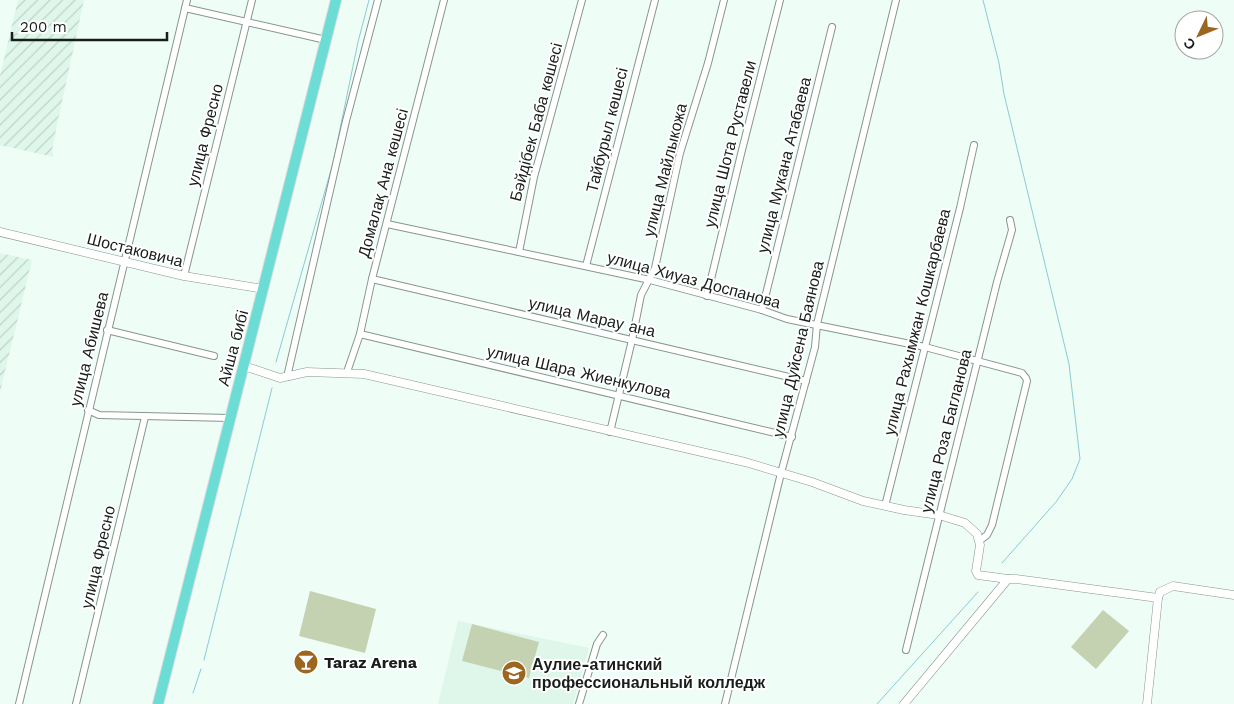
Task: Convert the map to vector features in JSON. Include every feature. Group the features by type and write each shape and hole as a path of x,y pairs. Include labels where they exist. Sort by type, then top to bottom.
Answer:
{"main road":[{"name":"Айша бибі","path":"158,704 336,0"}],"street":[{"name":"улица Абишева","path":"19,704 187,0"},
{"name":"улица Фресно","path":"184,276 252,0"},
{"path":"284,378 346,121 378,0"},
{"name":"Домалақ Ана көшесі","path":"347,372 360,334 372,279 444,0"},
{"name":"Бәйдібек Баба көшесі","path":"519,252 534,177 582,0"},
{"name":"Тайбурыл көшесі","path":"586,266 655,0"},
{"name":"улица Майлыкожа","path":"610,432 641,295 655,268 680,153 708,63 724,0"},
{"name":"улица Шота Руставели","path":"707,296 780,0"},
{"name":"улица Дуйсена Баянова","path":"725,704 781,473 815,347 817,324 896,0"},
{"path":"185,8 326,40"},
{"name":"улица Мукана Атабаева","path":"762,310 832,27"},
{"name":"улица Рахымжан Кошкарбаева","path":"885,506 974,145"},
{"name":"улица Роза Багланова","path":"906,650 1012,230 1010,220"},
{"name":"улица Хиуаз Доспанова","path":"387,224 650,280 787,318 925,347 1022,373 1027,382 992,525 987,534 979,541"},
{"name":"Шостаковича","path":"0,232 184,276 264,290"},
{"name":"улица Марау ана","path":"372,279 806,381"},
{"path":"107,330 214,356"},
{"name":"улица Шара Жиенкулова","path":"360,334 792,437"},
{"path":"244,366 284,378 307,372 364,374 745,462 826,486 863,501 939,514 965,523 972,528 979,541 976,571 978,575 1158,598"},
{"path":"88,410 99,415 230,418"},
{"name":"улица Фресно","path":"76,704 145,417"},
{"path":"904,704 1008,580"},
{"path":"1147,704 1160,592 1173,586 1234,595"},
{"path":"579,704 597,644 603,636"}],"shaded area":[{"path":"18,0 84,0 52,151 54,157 0,145 0,76"},
{"path":"0,253 32,260 0,392"},
{"name":"Аулие-атинский профессиональный колледж","path":"458,621 589,648 573,704 438,704"}],"green space":[{"path":"310,591 376,609 365,653 299,636"},
{"path":"1103,610 1129,631 1096,669 1071,647"},
{"path":"472,624 539,642 529,678 462,661"}],"waterway":[{"path":"276,362 333,163 358,42 369,0"},
{"path":"983,0 1069,364 1080,459 1072,479 1056,502 1002,563"},
{"path":"204,660 272,388"},
{"path":"877,704 978,592"},
{"path":"193,693 201,669"}],"place":[{"name":"Taraz Arena","path":"306,662"},
{"name":"Аулие-атинский профессиональный колледж","path":"514,673"}]}
